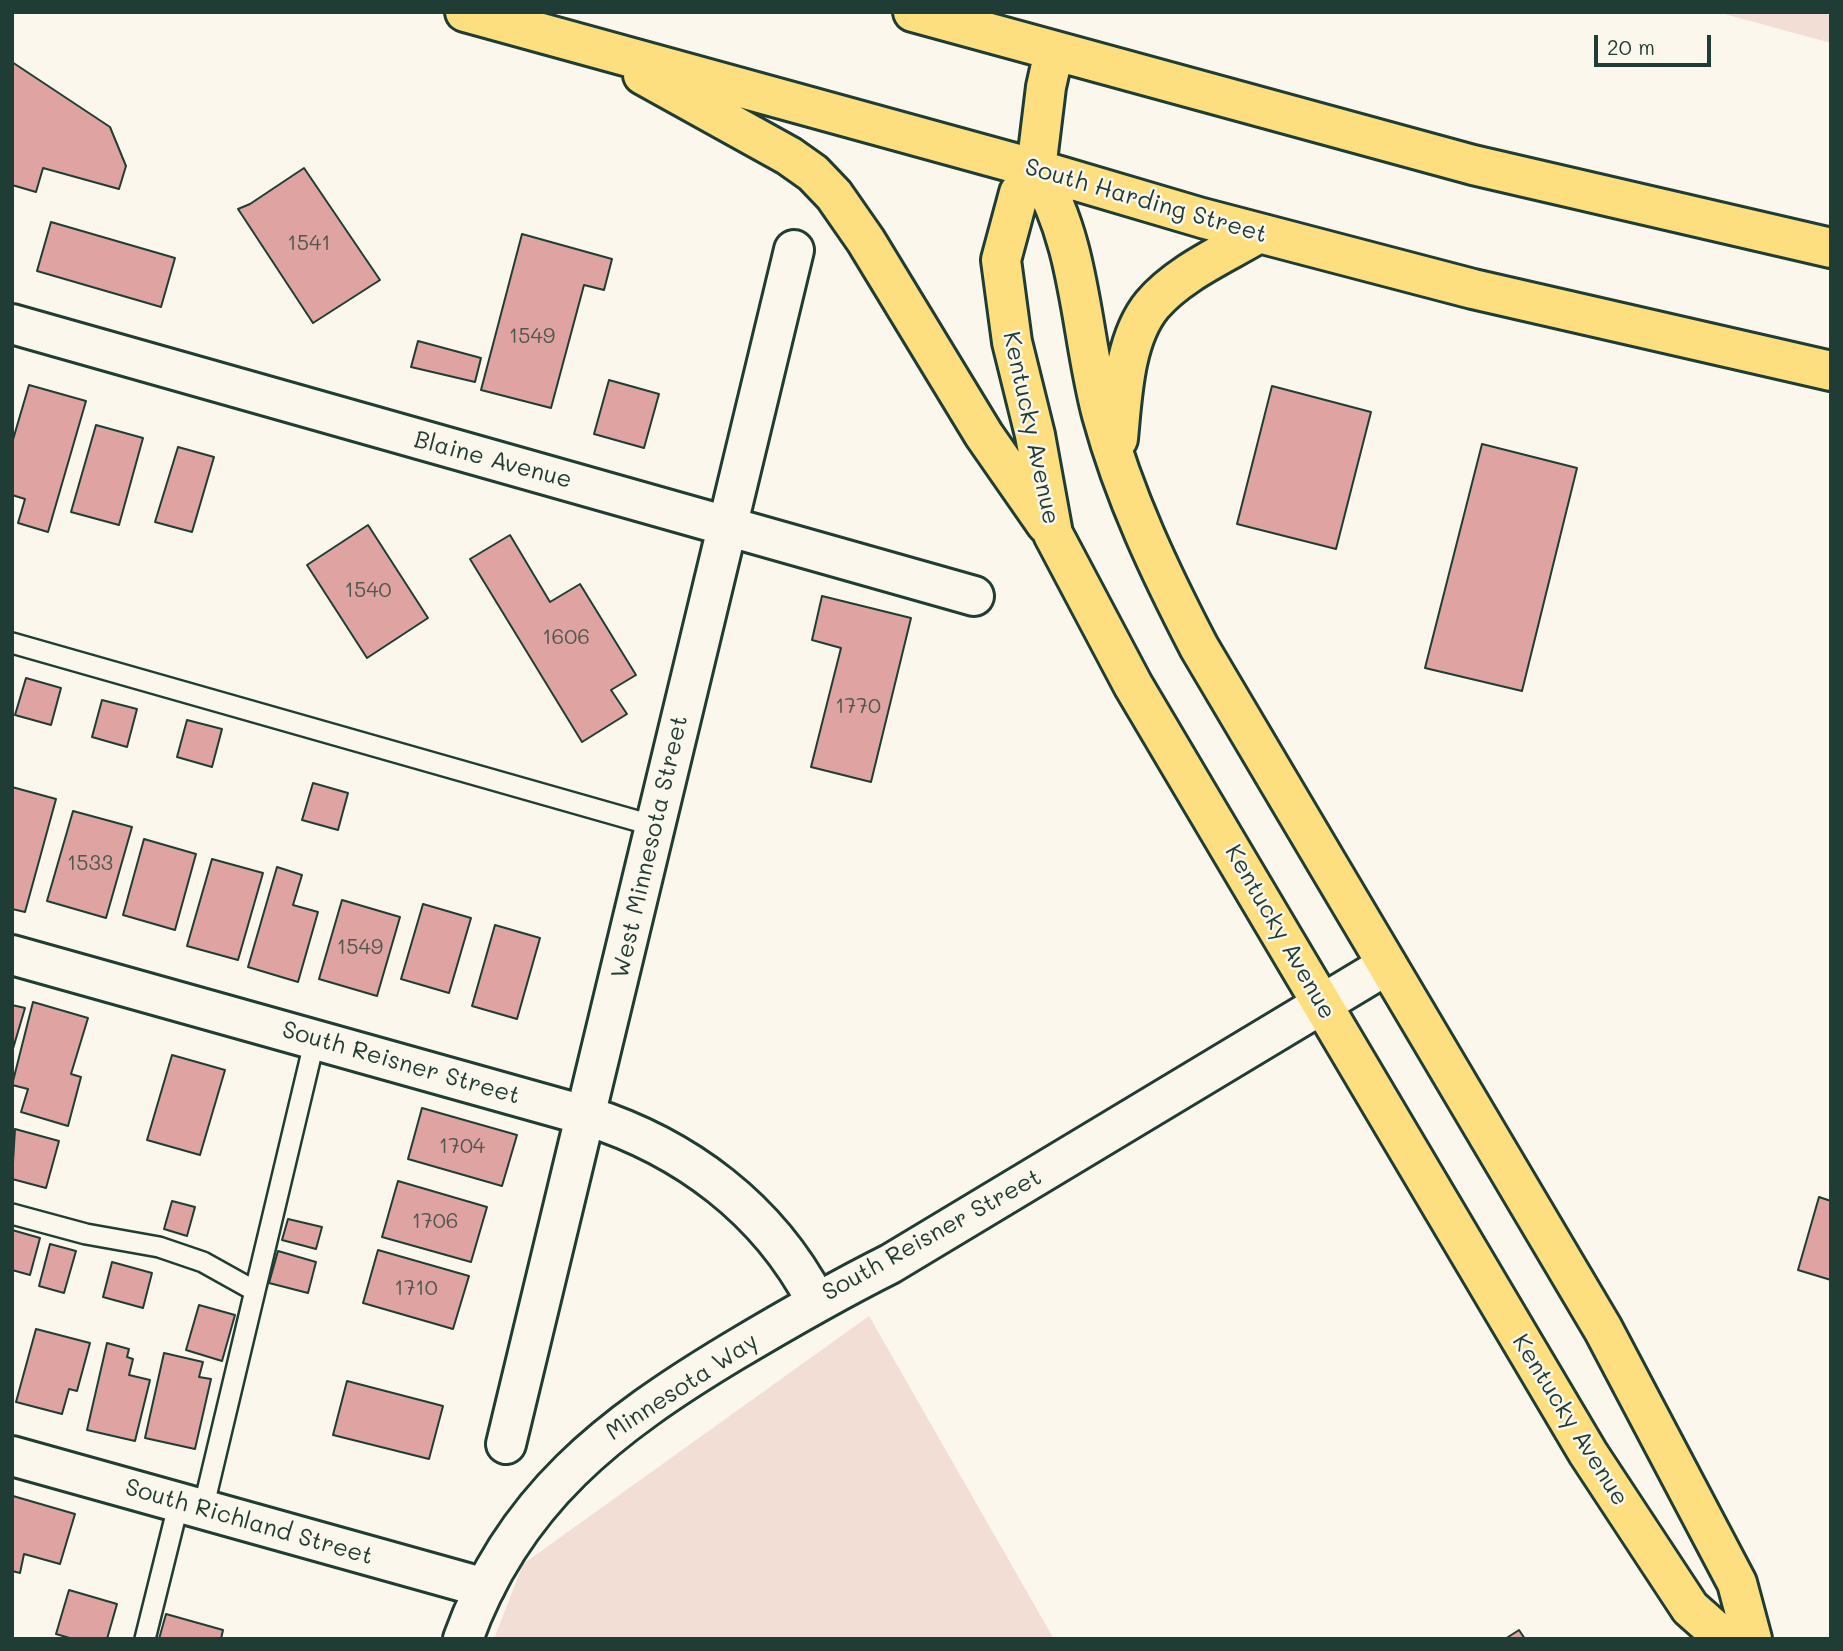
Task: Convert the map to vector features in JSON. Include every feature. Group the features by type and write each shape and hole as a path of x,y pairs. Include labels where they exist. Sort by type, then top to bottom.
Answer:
{"main road":[{"name":"South Harding Street","path":"465,12 1259,233 1473,289 1831,371"},
{"path":"913,12 1473,165 1831,248"},
{"path":"589,45 789,156 813,173 834,195 866,241 984,435 1053,534"},
{"name":"Kentucky Avenue","path":"1054,51 1046,86 1036,169 1019,193 1002,260 1012,342 1035,435 1053,534 1133,685 1588,1453 1690,1608 1725,1639"},
{"path":"1036,169 1062,217 1073,257 1088,357 1116,462 1140,523 1199,646 1603,1329 1737,1583 1752,1639"},
{"path":"1116,462 1122,394 1130,358 1150,307 1174,284 1259,233"}],"street":[{"name":"West Minnesota Street","path":"506,1444 794,250"},
{"name":"Blaine Avenue","path":"12,324 974,596"},
{"name":"South Reisner Street","path":"12,955 587,1116 656,1144 716,1180 751,1211 775,1239 816,1301 890,1264 1387,965"},
{"name":"Minnesota Way","path":"485,1588 527,1520 586,1452 665,1393 816,1301"},
{"name":"South Richland Street","path":"12,1456 485,1588"},
{"path":"463,1639 485,1588"}],"lane":[{"path":"12,643 655,826"},
{"path":"145,1639 191,1506 255,1291 315,1039"},
{"path":"12,1214 86,1234 159,1248 203,1262 255,1291"}],"shaded area":[{"path":"1717,12 1831,12 1831,43"},
{"path":"869,1316 1054,1639 494,1639 523,1564"}],"building":[{"path":"12,62 110,127 126,166 119,189 43,168 36,192 12,185"},
{"path":"304,168 380,280 313,323 238,209"},
{"path":"51,222 175,258 161,307 37,271"},
{"path":"522,234 612,259 604,290 584,285 551,408 481,390"},
{"path":"418,341 481,358 475,382 411,367"},
{"path":"609,380 659,394 644,448 594,434"},
{"path":"29,385 86,401 48,532 18,523 25,499 12,495 12,443"},
{"path":"1272,386 1371,412 1336,549 1237,524"},
{"path":"96,425 143,438 119,525 71,512"},
{"path":"1482,444 1577,468 1522,691 1425,668"},
{"path":"178,447 214,457 192,532 155,522"},
{"path":"368,525 428,618 367,658 307,565"},
{"path":"510,535 550,602 580,584 636,675 611,690 627,714 582,742 470,559"},
{"path":"822,596 911,618 871,782 811,767 841,648 812,640"},
{"path":"26,678 61,688 51,725 15,715"},
{"path":"102,700 137,709 127,747 92,737"},
{"path":"187,720 222,729 212,767 177,757"},
{"path":"313,783 348,793 338,830 302,820"},
{"path":"12,787 56,799 25,912 12,909"},
{"path":"73,811 132,827 106,918 47,901"},
{"path":"144,839 196,854 175,930 123,915"},
{"path":"212,859 263,873 238,960 187,946"},
{"path":"277,867 302,875 293,905 318,912 298,982 248,967"},
{"path":"342,900 400,917 377,996 319,979"},
{"path":"423,904 471,918 449,993 401,979"},
{"path":"495,925 540,938 517,1019 472,1006"},
{"path":"33,1002 88,1018 71,1074 81,1077 68,1126 21,1112 28,1089 12,1085"},
{"path":"12,1005 25,1008 12,1052"},
{"path":"172,1055 225,1070 200,1155 147,1140"},
{"path":"422,1108 517,1135 502,1186 408,1159"},
{"path":"15,1129 59,1141 46,1188 12,1179"},
{"path":"398,1181 487,1207 471,1262 382,1237"},
{"path":"1819,1197 1831,1201 1831,1280 1798,1270"},
{"path":"172,1201 195,1207 187,1236 164,1229"},
{"path":"288,1219 322,1227 316,1249 282,1240"},
{"path":"12,1230 40,1238 30,1275 12,1270"},
{"path":"50,1244 76,1251 64,1293 39,1286"},
{"path":"378,1250 469,1276 453,1329 363,1303"},
{"path":"278,1251 316,1262 308,1293 269,1283"},
{"path":"112,1262 152,1273 143,1308 103,1297"},
{"path":"199,1305 235,1315 222,1361 186,1350"},
{"path":"36,1329 90,1343 77,1391 69,1389 62,1414 16,1402"},
{"path":"107,1343 129,1349 127,1357 133,1359 129,1375 150,1380 135,1441 87,1430"},
{"path":"164,1353 203,1362 199,1377 211,1379 195,1449 145,1438"},
{"path":"347,1381 443,1406 429,1459 333,1435"},
{"path":"13,1496 75,1514 60,1564 24,1554 20,1573 12,1571"},
{"path":"69,1590 117,1604 107,1639 73,1639 56,1634"},
{"path":"166,1614 223,1630 221,1639 159,1639"},
{"path":"1519,1630 1525,1639 1505,1639"}]}
